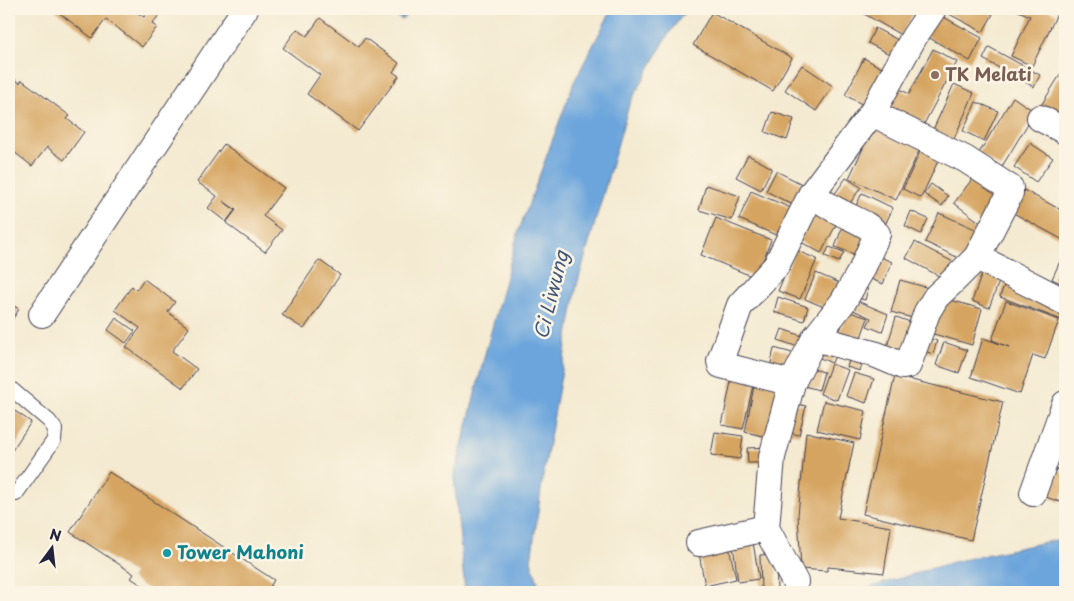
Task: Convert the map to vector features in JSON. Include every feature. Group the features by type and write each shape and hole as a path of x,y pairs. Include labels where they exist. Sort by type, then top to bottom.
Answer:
{"street":[{"path":"42,314 244,9"},
{"path":"792,383 721,365 720,361 740,305 776,266 812,193 872,113 914,37 933,9"},
{"path":"815,338 878,355 903,366 908,364 927,312 936,296 978,257 1010,193 1010,188 965,159 872,113"},
{"path":"1040,118 1065,131"},
{"path":"795,582 766,528 772,457 792,383 815,338 842,302 862,269 877,234 872,228 841,213 812,193"},
{"path":"978,257 1065,302"},
{"path":"1033,493 1065,404"},
{"path":"699,543 766,528"}],"lane":[{"path":"9,387 49,421 55,429 54,440 16,494"}],"water":[{"path":"387,9 411,9 402,20"},
{"name":"Ci Liwung","path":"612,9 687,9 668,35 629,105 577,285 542,483 531,561 541,592 465,592 454,477 486,350 518,233 574,82"},
{"path":"1065,538 1065,592 854,592 953,562"}],"building":[{"path":"54,9 132,9 144,17 150,9 164,9 152,24 157,27 142,47 106,19 92,38"},
{"path":"860,9 916,9 901,35 859,11"},
{"path":"952,9 982,9 993,14 983,32 949,14"},
{"path":"1014,9 1046,9 1057,14 1032,66 1011,56 1030,16"},
{"path":"712,12 792,58 773,91 693,45"},
{"path":"938,14 982,38 970,61 926,36"},
{"path":"320,18 359,47 365,38 399,63 393,72 399,76 358,131 307,94 320,75 283,48 297,29 307,36"},
{"path":"875,28 900,41 893,56 868,43"},
{"path":"989,47 1040,75 1034,87 983,59"},
{"name":"TK Melati","path":"933,49 957,62 924,124 888,106 898,88 909,94"},
{"path":"864,58 889,72 869,108 845,95"},
{"path":"802,65 833,86 816,111 785,90"},
{"path":"1065,67 1065,122 1040,107"},
{"path":"9,75 20,83 22,80 70,116 67,119 84,132 64,160 47,147 32,166 9,148"},
{"path":"954,84 974,93 953,141 932,132"},
{"path":"1013,97 1035,112 1001,168 979,153"},
{"path":"976,102 998,111 984,141 963,131"},
{"path":"772,112 794,119 787,140 765,132"},
{"path":"877,119 924,140 896,200 849,178"},
{"path":"925,141 943,150 921,198 903,189"},
{"path":"1030,143 1053,158 1036,182 1014,167"},
{"path":"224,144 284,188 263,216 282,230 265,252 226,223 236,210 223,201 235,210 226,222 208,208 217,196 197,182"},
{"path":"748,155 772,168 761,190 736,177"},
{"path":"776,171 810,188 799,208 766,191"},
{"path":"976,174 1004,195 982,224 954,203"},
{"path":"846,178 861,187 846,209 831,199"},
{"path":"931,184 948,196 942,206 924,194"},
{"path":"706,185 740,196 732,220 699,210"},
{"path":"1018,187 1065,212 1065,241 1006,209"},
{"path":"751,191 791,208 778,236 739,219"},
{"path":"862,193 893,208 884,227 853,212"},
{"path":"819,204 841,216 821,253 799,241"},
{"path":"911,211 928,219 921,234 905,226"},
{"path":"939,213 984,233 965,261 925,242"},
{"path":"716,218 771,240 756,278 701,255"},
{"path":"842,228 869,239 862,257 835,247"},
{"path":"915,242 955,263 946,280 906,258"},
{"path":"829,247 844,252 839,262 825,256"},
{"path":"795,250 817,259 800,299 778,291"},
{"path":"1065,250 1065,285 1052,279"},
{"path":"876,255 892,262 883,284 866,277"},
{"path":"319,260 340,275 304,329 282,315"},
{"path":"984,268 1002,274 989,308 972,301"},
{"path":"816,273 842,284 831,310 805,299"},
{"path":"144,279 175,302 168,312 189,328 172,351 197,369 183,388 126,347 140,328 115,310 132,286 136,290"},
{"path":"900,280 929,288 920,320 891,312"},
{"path":"1005,282 1065,313 1062,320 1000,297"},
{"path":"861,287 868,289 865,300 858,298"},
{"path":"778,297 808,307 804,321 774,312"},
{"path":"940,297 982,309 972,345 930,333"},
{"path":"855,300 888,314 882,332 867,326 871,318 851,309"},
{"path":"1006,301 1059,320 1045,359 1033,355 1020,394 971,377 983,338 1009,347 992,340"},
{"path":"9,303 19,309 11,322 9,320"},
{"path":"847,311 868,318 860,340 839,333"},
{"path":"896,317 916,324 906,356 886,350"},
{"path":"116,318 135,331 126,343 108,330"},
{"path":"782,329 805,337 801,348 778,340"},
{"path":"922,336 937,341 933,354 918,349"},
{"path":"944,342 967,350 959,373 936,365"},
{"path":"826,343 838,347 832,363 820,358"},
{"path":"774,348 796,354 792,373 770,368"},
{"path":"852,351 865,356 860,371 847,367"},
{"path":"831,364 848,370 837,400 820,394"},
{"path":"805,367 824,372 819,390 800,385"},
{"path":"854,373 874,379 866,403 846,396"},
{"path":"895,376 1003,402 971,540 863,514"},
{"path":"732,377 754,381 743,429 722,425"},
{"path":"755,381 782,387 772,438 745,432"},
{"path":"824,401 866,411 860,440 817,430"},
{"path":"793,403 806,406 799,435 787,432"},
{"path":"9,407 31,422 9,455"},
{"path":"715,432 743,436 740,459 711,455"},
{"path":"806,432 854,443 838,518 891,527 884,573 828,567 827,571 801,569 798,515"},
{"path":"769,447 769,463 748,463 747,448"},
{"path":"1053,468 1065,473 1065,487 1060,502 1043,496"},
{"name":"Tower Mahoni","path":"109,472 274,580 267,592 152,592 131,578 134,574 70,532"},
{"path":"752,536 759,579 738,582 732,538"},
{"path":"728,542 736,579 705,586 698,548"},
{"path":"776,554 777,592 761,592 760,555"}],"place":[{"name":"TK Melati","path":"935,75"},
{"name":"Tower Mahoni","path":"167,553"}]}
